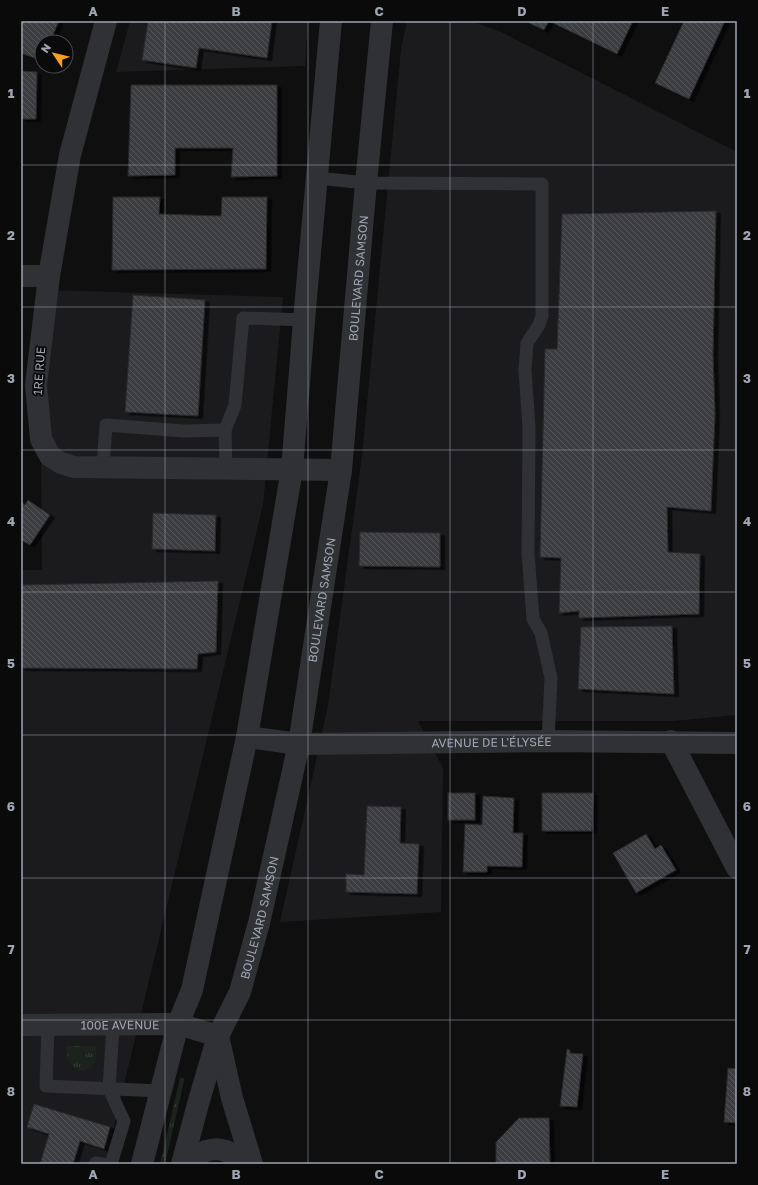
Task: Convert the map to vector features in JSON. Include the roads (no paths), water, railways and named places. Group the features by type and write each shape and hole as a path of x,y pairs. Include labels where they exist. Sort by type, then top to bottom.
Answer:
{"street":[{"name":"1RE RUE","path":"106,21 70,156 49,276 36,385 41,439 50,456 61,463 74,466 341,470"},
{"path":"142,1164 178,1024 192,990 247,737 292,469 331,21"},
{"name":"BOULEVARD SAMSON","path":"183,1164 198,1104 218,1036 240,992 259,923 299,744 341,470 366,183 382,21"},
{"path":"21,276 49,276"},
{"name":"AVENUE DE L'ÉLYSÉE","path":"247,737 299,744 548,741 737,742"},
{"path":"671,741 737,868"},
{"name":"100E AVENUE","path":"21,1025 178,1024 218,1036"},
{"path":"218,1036 232,1098 252,1164"},
{"path":"183,1164 207,1151 223,1149 237,1157 241,1164"}],"lane":[{"path":"317,178 366,183 542,184 542,316 539,325 527,343 525,370 529,428 528,553 533,619 540,633 551,678 548,741"},
{"path":"226,468 225,430 235,405 243,318 304,320"},
{"path":"103,467 106,425 184,431 225,430"},
{"path":"48,1025 46,1086 161,1091"},
{"path":"111,1164 124,1121 109,1089 113,1025"},
{"path":"95,1164 102,1164"}]}
